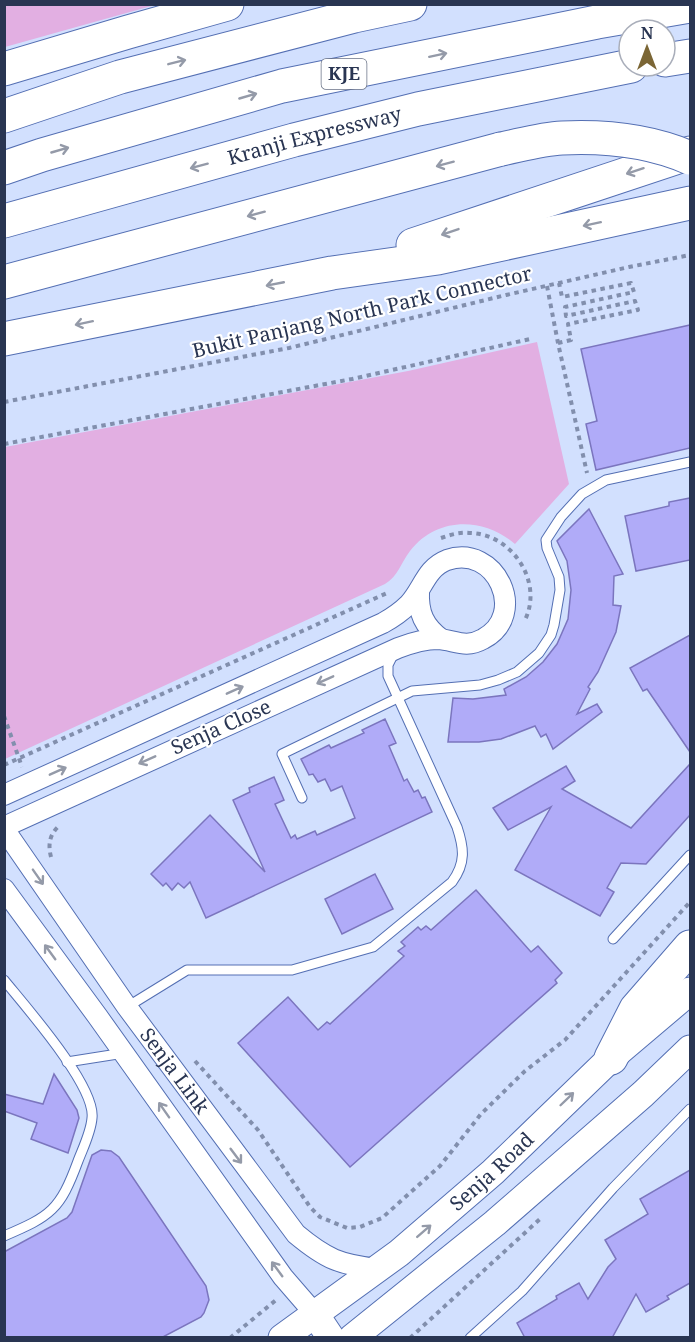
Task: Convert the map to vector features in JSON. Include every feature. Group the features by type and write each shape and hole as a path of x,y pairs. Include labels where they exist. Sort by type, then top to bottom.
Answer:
{"highway":[{"path":"4,69 227,4"},
{"path":"4,116 120,77 354,16 410,4"},
{"name":"KJE","path":"4,168 282,86 597,22 690,6"},
{"name":"Kranji Expressway","path":"4,221 306,137 418,110 617,69"},
{"path":"4,282 501,149 561,138 618,140 669,148 690,158"},
{"path":"332,273 534,203 690,153"},
{"path":"4,339 332,273 438,258 690,202"},
{"path":"611,1058 636,1009 690,947"}],"street":[{"name":"Senja Close","path":"4,795 383,623 409,604 419,591 425,577 447,560 462,558 476,560 498,577 504,590 505,604 502,619 483,639 469,644 455,644 441,639 414,642 398,648 4,828"},
{"path":"419,591 418,605 422,619 441,639"},
{"name":"Senja Link","path":"4,828 127,1007 296,1234 331,1259 347,1265 379,1269"},
{"name":"Senja Link","path":"4,889 283,1277 315,1314 331,1338"},
{"name":"Senja Road","path":"282,1338 379,1269 492,1172 611,1058 690,992"},
{"name":"Senja Road","path":"352,1338 495,1223 690,1049"}],"lane":[{"path":"302,798 282,754 416,689 465,687 498,681 517,672 539,653 551,635 560,590 558,572 547,549 546,540 561,517 582,494 606,480 690,462"},
{"path":"127,1007 186,970 292,970 374,947 452,882 462,864 462,842 388,676 388,665 398,648"},
{"path":"358,666 369,667 388,676"},
{"path":"613,939 690,855"},
{"path":"4,980 68,1062 88,1096 93,1118 63,1197 45,1217 4,1236"},
{"path":"68,1062 124,1053"},
{"path":"470,1338 522,1291 613,1188 690,1109"}],"path":[{"name":"Bukit Panjang North Park Connector","path":"4,402 289,348 559,283 690,255"},
{"path":"558,343 571,340 568,324 638,310 635,301 566,316 565,308 634,292 631,283 562,297 559,283"},
{"path":"547,286 591,490"},
{"path":"4,444 352,379 530,339"},
{"path":"436,540 469,532 490,537 510,550 520,561 530,587 529,612 523,623"},
{"path":"4,765 391,591"},
{"path":"4,716 18,758"},
{"path":"4,735 10,732"},
{"path":"52,864 50,837 58,827"},
{"path":"190,1055 258,1130 310,1207 320,1217 347,1228 360,1227 382,1218 440,1166 481,1114 525,1071 565,1040 690,902"},
{"path":"230,1338 271,1303"}],"shaded area":[{"path":"5,4 155,4 155,5 5,47"},
{"path":"537,342 569,484 515,544 503,535 475,525 447,526 433,531 410,551 396,573 385,584 5,759 5,447 408,371"}],"building":[{"path":"690,325 690,448 596,470 586,424 597,421 581,349"},
{"path":"690,498 690,560 636,571 625,516 669,506 669,502"},
{"path":"589,509 623,574 614,576 613,605 621,606 616,632 577,714 597,704 602,712 553,749 546,734 541,737 535,726 501,739 448,742 453,698 473,699 506,695 504,689 526,677 543,662 557,644 568,619 571,590 567,561 557,541"},
{"path":"690,635 690,752 647,689 643,691 630,668"},
{"path":"385,719 396,743 389,746 404,781 407,779 414,792 418,790 422,798 425,797 432,812 206,918 190,882 184,888 178,883 172,890 166,883 163,886 151,874 210,815 265,872 233,800 250,792 249,788 274,777 284,800 275,804 291,838 295,835 297,839 315,831 317,835 355,818 342,786 331,791 325,779 318,782 313,774 309,775 301,759 329,745 331,748 364,733 362,730"},
{"path":"690,764 690,815 646,864 621,863 607,888 614,892 600,916 515,870 551,807 508,830 493,808 566,766 575,781 562,789 631,828"},
{"path":"375,874 393,909 342,934 325,899"},
{"path":"476,890 531,952 538,946 562,973 555,980 557,983 350,1167 238,1043 288,997 318,1030 327,1022 330,1024 404,956 398,951 405,946 401,942 418,927 421,930 426,926 431,930"},
{"path":"54,1074 77,1110 79,1118 68,1153 31,1139 37,1123 4,1111 4,1094 43,1104"},
{"path":"101,1150 111,1151 119,1157 206,1286 209,1300 204,1313 201,1317 161,1338 4,1338 4,1252 67,1218 72,1212 92,1155"},
{"path":"690,1170 690,1283 667,1296 669,1299 646,1312 636,1294 612,1338 525,1338 517,1323 557,1299 556,1296 579,1283 588,1299 608,1267 616,1259 605,1240 648,1214 640,1199"}]}
